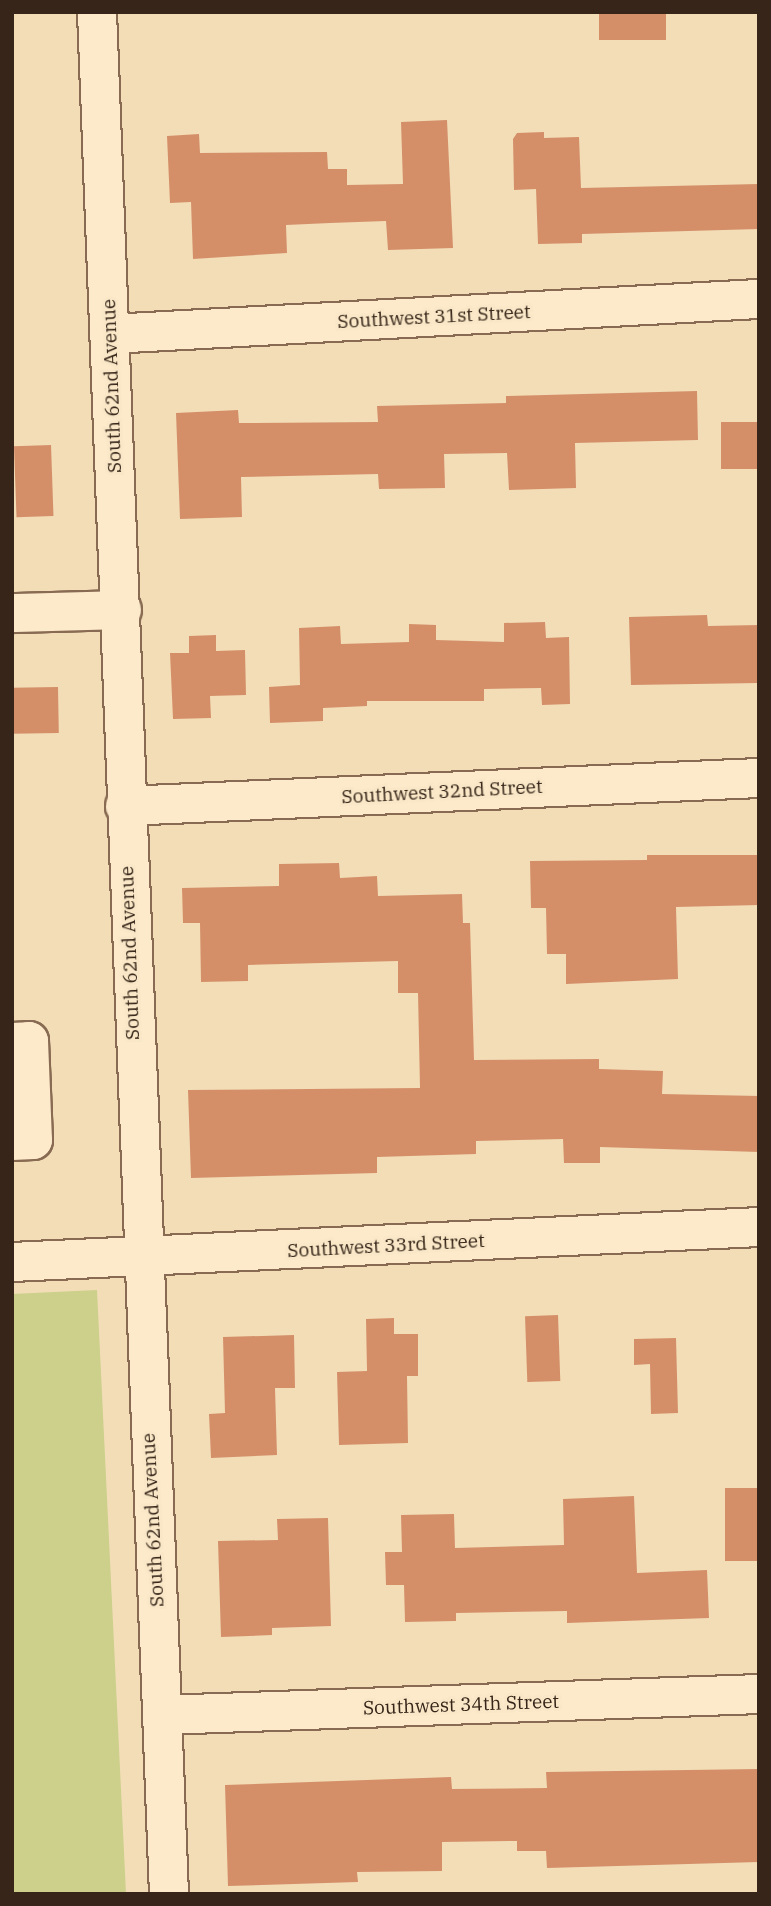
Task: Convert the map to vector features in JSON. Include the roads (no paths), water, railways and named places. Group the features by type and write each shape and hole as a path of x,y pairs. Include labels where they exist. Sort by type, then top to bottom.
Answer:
{"street":[{"name":"South 62nd Avenue","path":"97,12 121,610 141,1259 169,1894"},
{"name":"Southwest 31st Street","path":"110,334 759,299"},
{"path":"12,612 121,610"},
{"name":"Southwest 32nd Street","path":"125,806 759,778"},
{"path":"12,1042 29,1041 33,1140 12,1140"},
{"name":"Southwest 33rd Street","path":"12,1262 141,1259 759,1227"},
{"name":"Southwest 34th Street","path":"162,1715 759,1694"}]}
